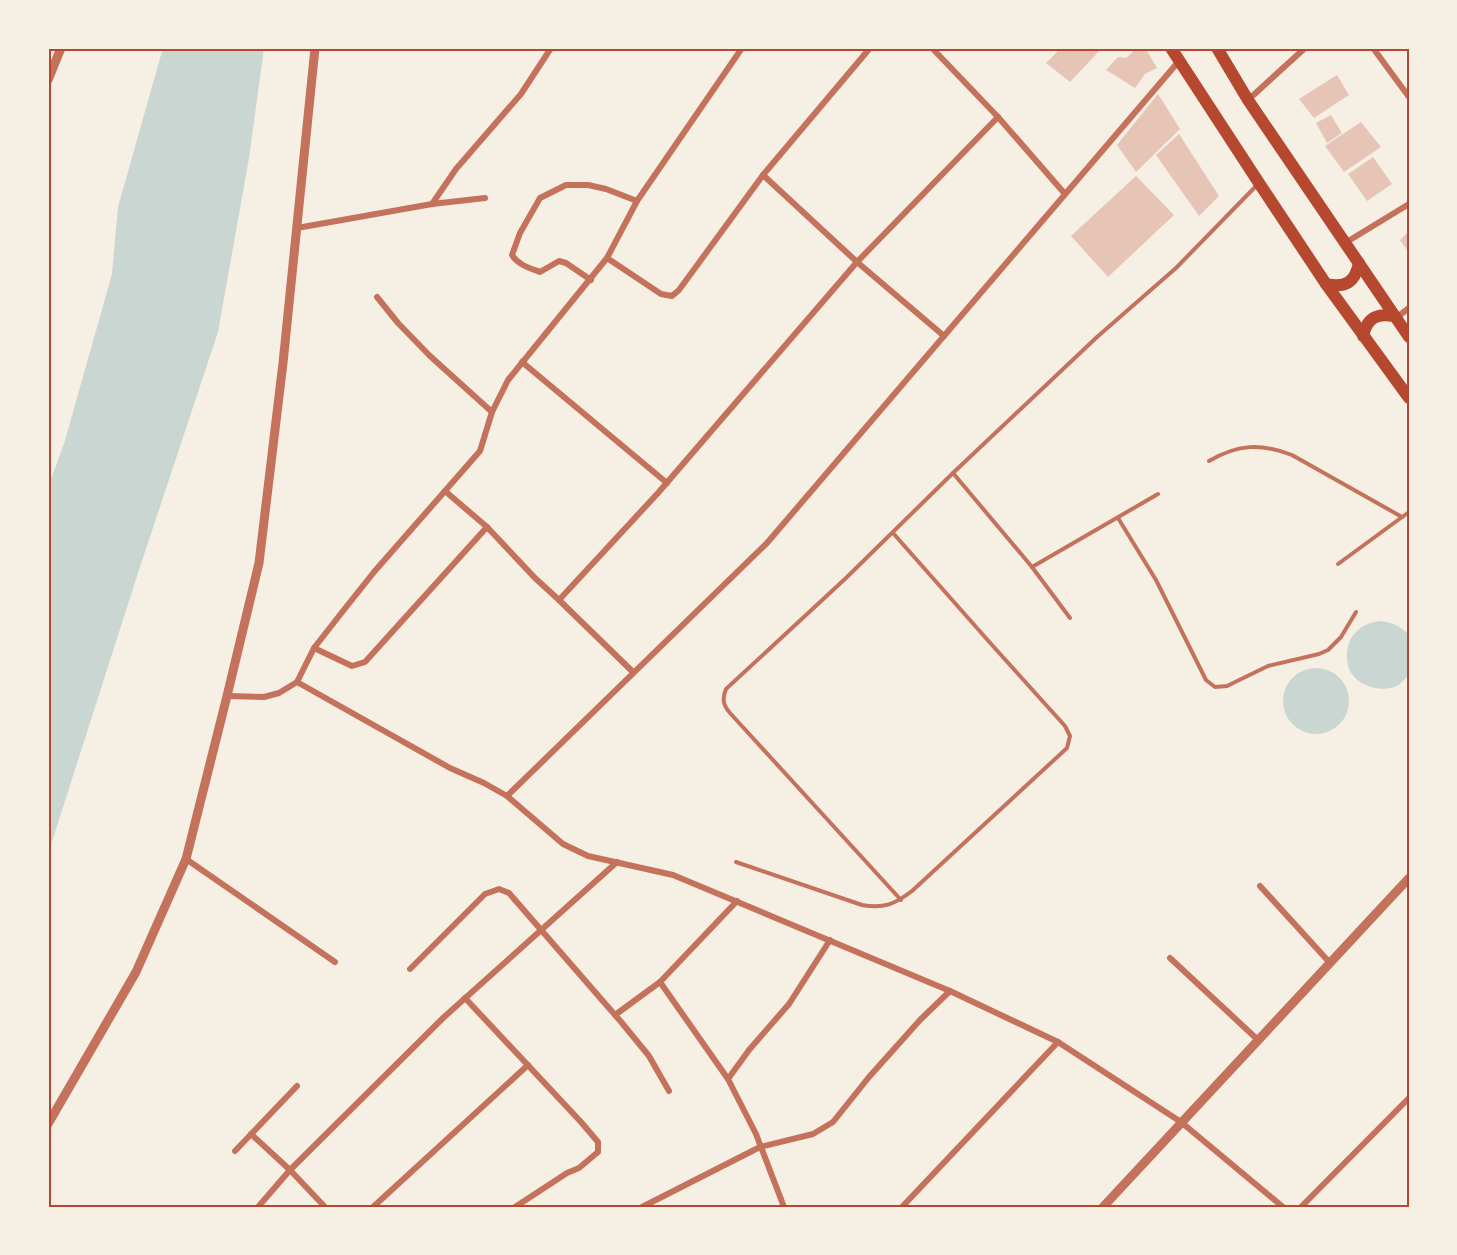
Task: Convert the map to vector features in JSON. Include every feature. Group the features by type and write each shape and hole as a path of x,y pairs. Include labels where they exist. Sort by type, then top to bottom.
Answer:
{"main road":[{"path":"1172,48 1326,284 1409,398"},
{"path":"1217,48 1248,100 1409,337"},
{"path":"1326,284 1340,286 1349,282 1357,272 1359,263"},
{"path":"1363,336 1365,328 1373,318 1383,315 1395,317"}],"street":[{"path":"48,80 62,48"},
{"path":"48,1124 136,972 186,859 227,696 259,563 283,363 315,48"},
{"path":"432,204 456,169 522,94 551,48"},
{"path":"227,696 264,697 279,693 297,682 314,648 374,572 480,451 492,412 508,380 607,258 637,201 742,48"},
{"path":"607,258 661,294 672,296 679,291 763,175 870,48"},
{"path":"932,48 998,117 1065,194"},
{"path":"1248,100 1305,48"},
{"path":"1373,48 1409,97"},
{"path":"507,796 767,543 1179,61"},
{"path":"559,600 667,483 857,262 998,117"},
{"path":"763,175 857,262 944,336"},
{"path":"591,280 567,263 559,261 540,272 516,261 512,255 530,215 540,198 566,185 588,184 637,201"},
{"path":"297,228 432,204 484,198"},
{"path":"1346,243 1409,204"},
{"path":"378,297 398,323 430,356 492,412"},
{"path":"1395,317 1409,308"},
{"path":"522,362 667,483"},
{"path":"445,491 487,527 535,578 633,672"},
{"path":"314,648 352,666 365,662 487,527"},
{"path":"297,682 450,768 507,796 563,844 588,856 673,875 950,991 1059,1042 1181,1122 1283,1207"},
{"path":"186,859 335,962"},
{"path":"258,1207 290,1170 443,1018 617,862"},
{"path":"1103,1207 1409,878"},
{"path":"1260,886 1330,963"},
{"path":"410,969 485,894 500,889 509,893 649,1056 669,1091"},
{"path":"615,1015 660,982 737,901"},
{"path":"728,1079 749,1050 789,1004 830,940"},
{"path":"1170,958 1258,1040"},
{"path":"660,982 728,1079 756,1134 784,1207"},
{"path":"642,1207 656,1204 760,1147 813,1134 833,1122 869,1077 920,1020 950,991"},
{"path":"465,998 598,1142 598,1152 579,1168 567,1173 515,1207"},
{"path":"902,1207 1059,1042"},
{"path":"373,1207 528,1065"},
{"path":"235,1151 297,1086"},
{"path":"1301,1207 1409,1098"},
{"path":"251,1134 326,1207"}],"lane":[{"path":"901,900 737,722 723,702 726,689 893,533 1096,337 1176,268 1259,183"},
{"path":"1209,460 1235,449 1257,447 1279,450 1293,455 1402,517"},
{"path":"953,473 1032,567 1070,618"},
{"path":"1032,567 1158,494"},
{"path":"1338,564 1409,512"},
{"path":"1118,518 1155,580 1206,680 1215,687 1227,687 1268,666 1310,657 1328,650 1341,637 1356,612"},
{"path":"736,862 862,905 873,907 894,903 920,885 1063,752 1069,742 1070,736 1065,726 893,533"}],"shaded area":[{"path":"163,48 264,48 249,158 218,332 48,854 48,487 64,444 112,274 118,207"},
{"path":"1379,621 1395,625 1409,635 1409,675 1398,685 1383,689 1360,682 1351,672 1347,656 1349,643 1356,632 1366,625"},
{"path":"1309,668 1323,668 1335,673 1344,682 1349,701 1347,714 1340,725 1323,734 1309,734 1297,729 1288,720 1283,708 1283,694 1288,682 1297,673"}],"building":[{"path":"1061,48 1102,48 1070,82 1046,63"},
{"path":"1137,48 1145,48 1157,68 1145,74 1135,88 1106,70 1118,57 1126,58"},
{"path":"1337,75 1349,95 1314,118 1299,99"},
{"path":"1158,94 1180,129 1136,172 1117,145"},
{"path":"1331,115 1342,133 1327,143 1316,123"},
{"path":"1361,122 1381,147 1344,172 1325,146"},
{"path":"1179,134 1219,196 1199,216 1156,155"},
{"path":"1373,157 1392,184 1367,201 1348,174"},
{"path":"1136,176 1174,215 1108,277 1071,236"},
{"path":"1409,231 1409,253 1400,240"}]}
